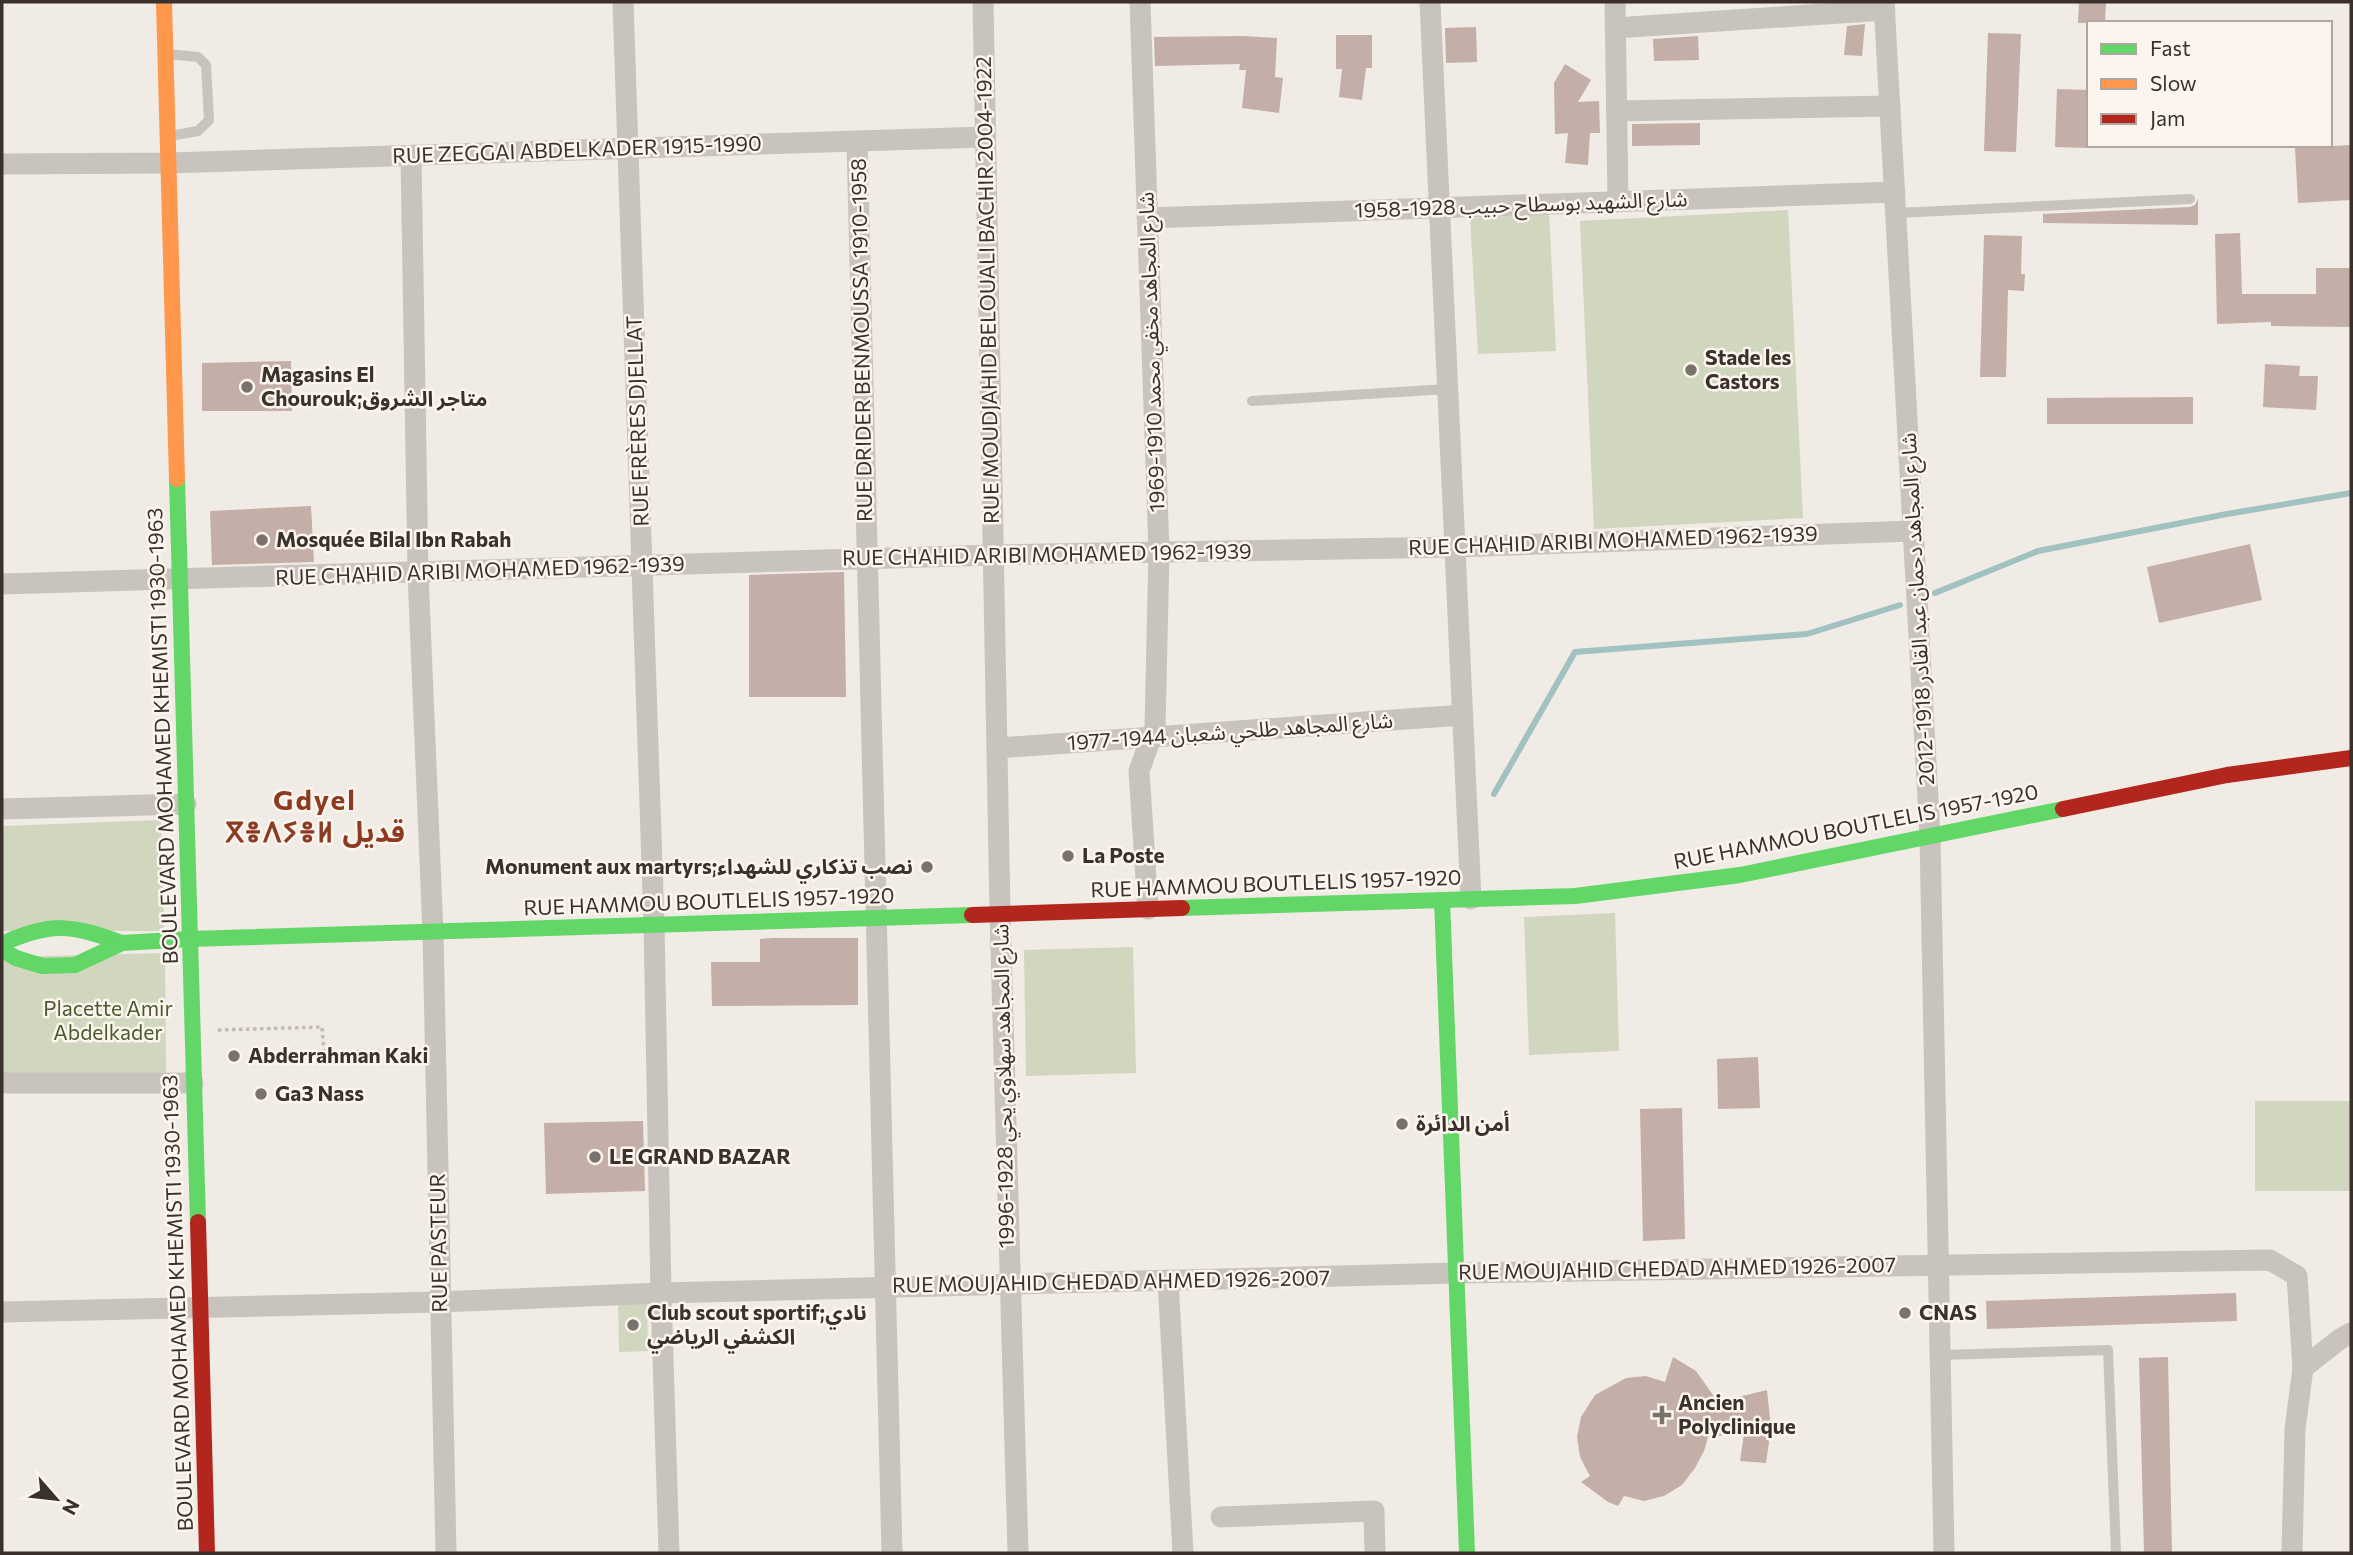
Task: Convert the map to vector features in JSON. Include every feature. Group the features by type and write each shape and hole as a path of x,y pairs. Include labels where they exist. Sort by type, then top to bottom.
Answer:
{"main road":[{"name":"BOULEVARD MOHAMED KHEMISTI 1930-1963","path":"164,2 207,1553"},
{"name":"RUE HAMMOU BOUTLELIS 1957-1920","path":"122,943 1575,896 1740,875 2227,775 2351,758"},
{"path":"1442,900 1467,1553"},
{"path":"2,944 28,932 53,926 81,928 122,943"},
{"path":"2,950 16,958 42,966 75,965 122,943"}],"street":[{"name":"RUE FRÈRES DJELLAT","path":"623,2 654,924 669,1553"},
{"name":"RUE MOUDJAHID BELOUALI BACHIR 2004-1922","path":"983,2 1000,913"},
{"name":"شارع المجاهد مخفي محمد 1910-1969","path":"1140,2 1158,552 1156,727 1139,771 1148,909"},
{"path":"1430,2 1471,899"},
{"path":"1615,2 1618,202"},
{"path":"1615,28 1885,6"},
{"name":"شارع المجاهد دحمان عبد القادر 1918-2012","path":"1885,6 1930,836 1944,1553"},
{"path":"1617,111 1890,106"},
{"name":"RUE ZEGGAI ABDELKADER 1915-1990","path":"2,164 169,163 985,137"},
{"name":"RUE DRIDER BENMOUSSA 1910-1958","path":"857,141 892,1553"},
{"name":"RUE PASTEUR","path":"411,156 418,573 433,933 446,1553"},
{"name":"شارع الشهيد بوسطاح حبيب 1928-1958","path":"1147,218 1618,202 1896,202"},
{"name":"RUE CHAHID ARIBI MOHAMED 1962-1939","path":"2,584 993,555 1455,547 1913,531"},
{"name":"شارع المجاهد طلحي شعبان 1944-1977","path":"997,748 1463,715"},
{"path":"2,809 186,804"},
{"name":"شارع المجاهد سهلاوي يحي 1928-1996","path":"1000,913 1018,1553"},
{"path":"2,1083 193,1083"},
{"name":"RUE MOUJAHID CHEDAD AHMED 1926-2007","path":"2,1312 1456,1273 2270,1261 2297,1276 2303,1368"},
{"path":"1168,1280 1183,1553"},
{"path":"2292,1553 2295,1429 2303,1368 2351,1333"},
{"path":"1221,1517 1374,1511 1375,1553"}],"lane":[{"path":"166,54 198,57 206,65 209,120 198,131 167,136"},
{"path":"1896,202 2190,199"},
{"path":"1252,401 1448,389"},
{"path":"1940,1355 2108,1350 2116,1553"}],"path":[{"path":"192,1031 322,1027 324,1052 435,1051"}],"green space":[{"name":"Stade les Castors","path":"1788,210 1803,518 1594,529 1580,221"},
{"path":"1549,212 1556,351 1478,354 1470,218"},
{"name":"Placette Amir Abdelkader","path":"161,820 164,931 2,931 2,826"},
{"path":"1615,913 1619,1051 1529,1055 1524,917"},
{"path":"1133,947 1136,1073 1026,1076 1024,950"},
{"name":"Placette Amir Abdelkader","path":"165,953 166,1077 2,1079 2,957"},
{"path":"2255,1101 2351,1101 2351,1191 2255,1191"},
{"name":"Club scout sportif;نادي الكشفي الرياضي","path":"618,1299 647,1299 648,1351 619,1352"}],"building":[{"path":"2079,2 2106,2 2105,21 2078,23"},
{"path":"1865,24 1862,56 1844,55 1847,26"},
{"path":"1476,27 1477,62 1446,63 1445,28"},
{"path":"1988,33 2021,34 2016,152 1984,151"},
{"path":"1336,35 1372,35 1372,68 1366,68 1362,100 1339,97 1342,69 1336,69"},
{"path":"1698,36 1699,60 1654,61 1653,39"},
{"path":"1154,37 1277,38 1275,77 1283,78 1279,113 1242,108 1246,70 1239,70 1240,64 1155,66"},
{"path":"1565,64 1591,80 1578,102 1599,101 1600,133 1590,133 1588,165 1565,163 1568,133 1555,134 1554,83"},
{"path":"2057,89 2087,90 2089,148 2055,147"},
{"path":"1700,123 1700,145 1632,146 1632,124"},
{"path":"2351,145 2351,200 2298,203 2295,148"},
{"path":"2198,199 2198,225 2043,223 2043,214 2190,207 2195,205"},
{"path":"2240,233 2242,294 2316,294 2316,268 2351,268 2351,327 2271,326 2271,322 2217,324 2215,234"},
{"path":"1984,235 2022,236 2021,274 2025,274 2024,291 2008,290 2006,377 1980,377"},
{"name":"Magasins El Chourouk;متاجر الشروق","path":"291,361 292,411 202,411 202,363"},
{"path":"2265,364 2300,366 2299,376 2318,376 2316,410 2263,407"},
{"path":"2193,397 2193,424 2047,424 2047,398"},
{"name":"Mosquée Bilal Ibn Rabah","path":"311,506 314,562 212,565 210,511"},
{"path":"2250,544 2262,600 2159,623 2147,567"},
{"path":"844,572 846,697 749,697 749,575"},
{"path":"858,938 858,1005 712,1006 711,962 760,962 760,939"},
{"path":"1758,1057 1760,1108 1718,1109 1717,1059"},
{"path":"1682,1108 1685,1239 1643,1241 1640,1109"},
{"name":"LE GRAND BAZAR","path":"643,1121 645,1191 546,1194 544,1123"},
{"path":"2236,1293 2237,1321 1987,1329 1986,1301"},
{"path":"1673,1357 1696,1371 1718,1402 1767,1390 1771,1428 1766,1463 1740,1461 1744,1433 1708,1437 1695,1468 1682,1485 1664,1496 1644,1501 1624,1496 1618,1506 1608,1502 1581,1482 1590,1476 1580,1457 1577,1437 1581,1417 1595,1395 1626,1378 1646,1376 1665,1382"},
{"path":"2168,1357 2172,1553 2144,1553 2139,1358"}],"waterway":[{"path":"1935,593 2038,551 2351,493"},
{"path":"1494,794 1575,652 1807,634 1900,605"}],"traffic: fast":[{"path":"177,479 198,1222"},
{"path":"1182,908 1575,896 1740,875 2063,809"},
{"path":"1442,900 1467,1553"},
{"path":"2,950 16,958 42,966 75,965 122,943 190,939 972,915"},
{"path":"2,944 35,932 62,928 89,932 122,943"}],"traffic: slow":[{"path":"164,2 177,479"}],"traffic: jam":[{"path":"2063,809 2227,775 2351,758"},
{"path":"972,915 1182,908"},
{"path":"198,1222 207,1553"}],"place":[{"name":"Stade les Castors","path":"1691,370"},
{"name":"Magasins El Chourouk;متاجر الشروق","path":"247,387"},
{"name":"Mosquée Bilal Ibn Rabah","path":"262,540"},
{"name":"La Poste","path":"1068,856"},
{"name":"Monument aux martyrs;نصب تذكاري للشهداء","path":"927,867"},
{"name":"Abderrahman Kaki","path":"234,1056"},
{"name":"Ga3 Nass","path":"261,1094"},
{"name":"أمن الدائرة","path":"1402,1124"},
{"name":"LE GRAND BAZAR","path":"595,1157"},
{"name":"CNAS","path":"1905,1313"},
{"name":"Club scout sportif;نادي الكشفي الرياضي","path":"633,1325"},
{"name":"Ancien Polyclinique","path":"1662,1415"}],"district":[{"name":"Gdyel ⴳⴻⴷⵢⴻⵍ قديل","path":"315,816"}]}
